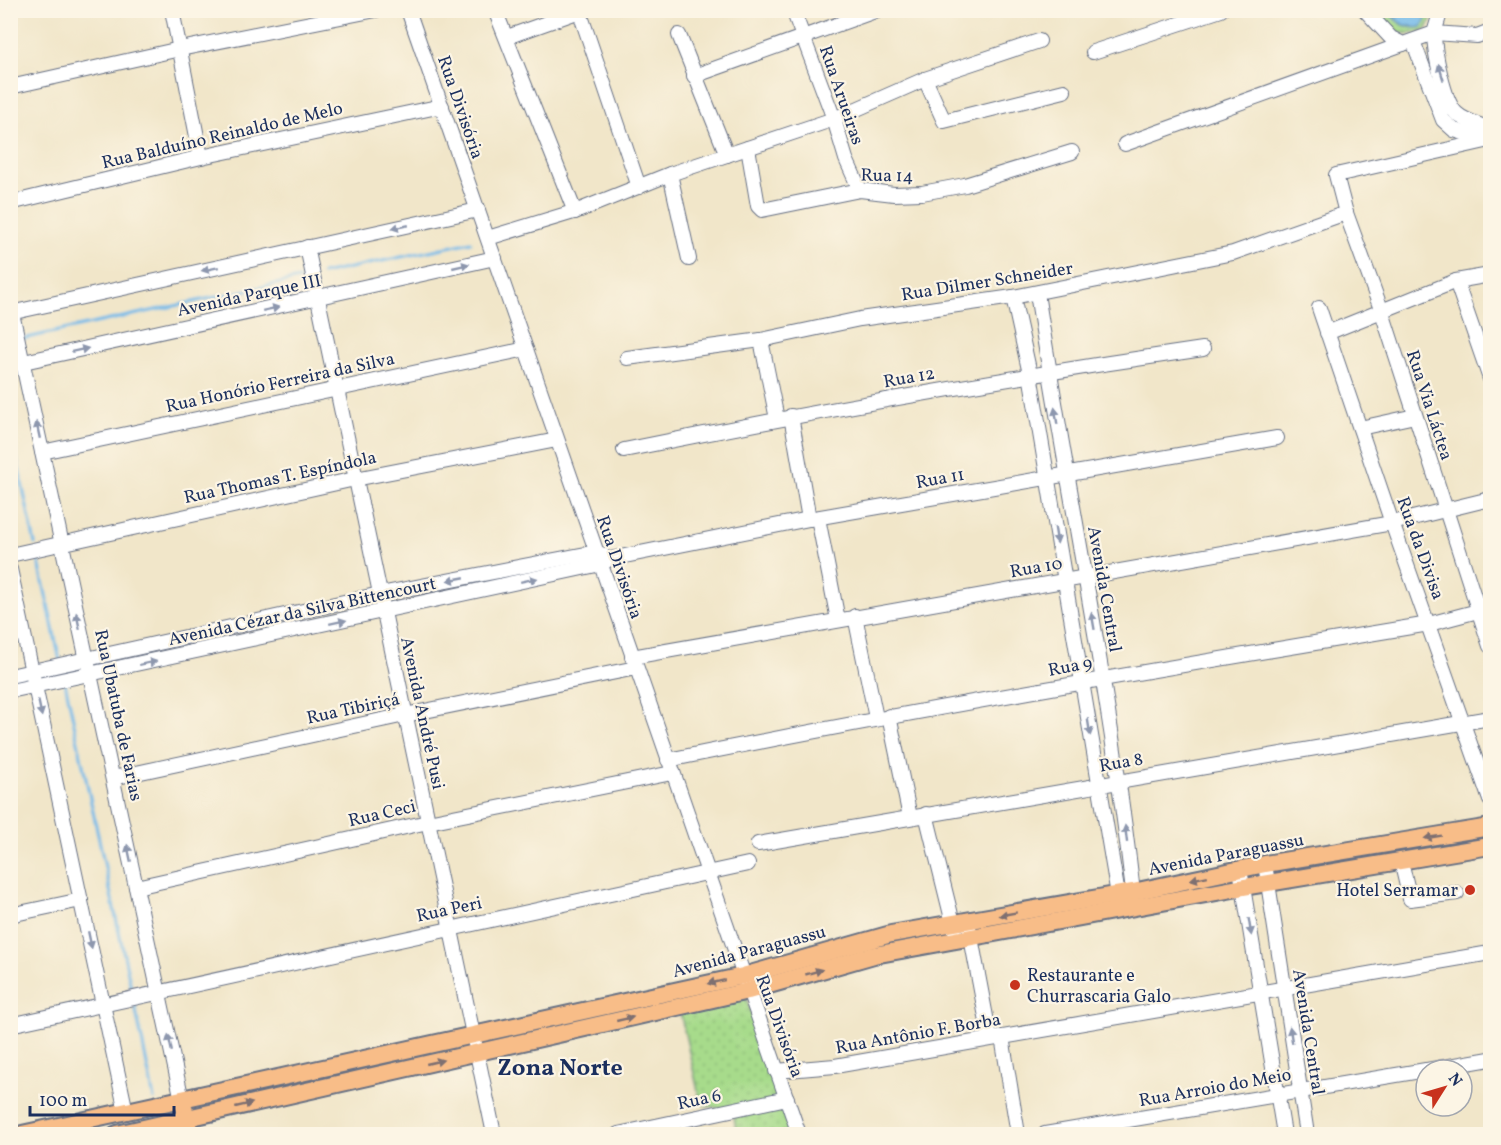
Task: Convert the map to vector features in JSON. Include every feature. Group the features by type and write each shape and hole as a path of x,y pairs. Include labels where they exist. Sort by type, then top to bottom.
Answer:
{"main road":[{"name":"Avenida Paraguassu","path":"131,1132 168,1121 477,1053 746,984 1125,893 1265,864 1491,827"},
{"name":"Avenida Paraguassu","path":"963,931 1268,884 1491,846"},
{"name":"Avenida Paraguassu","path":"22,1134 474,1035 746,984"},
{"name":"Rua Ubatuba de Farias","path":"182,1100 190,1134"},
{"path":"131,1132 133,1111"}],"street":[{"path":"172,10 201,157"},
{"path":"10,87 180,49 376,10"},
{"name":"Rua Divisória","path":"408,10 557,440 602,558 634,663 799,1134"},
{"path":"495,10 575,212"},
{"name":"Rua Arueiras","path":"793,10 834,119 846,159 860,190"},
{"path":"694,76 878,10"},
{"path":"1093,52 1221,10"},
{"path":"1365,10 1391,38 1408,43 1420,60 1443,120 1448,126 1475,138 1491,140"},
{"path":"1420,60 1434,33 1441,10"},
{"path":"507,37 579,11 639,187"},
{"path":"1125,144 1434,33 1477,36 1491,31"},
{"path":"1434,33 1435,52 1452,108 1463,118 1491,129"},
{"path":"679,35 727,155"},
{"path":"488,238 575,212 670,174 834,119 925,79 1039,41"},
{"path":"925,79 944,121 1064,91"},
{"name":"Rua Balduíno Reinaldo de Melo","path":"10,203 201,157 442,106"},
{"name":"Rua Via Láctea","path":"1491,140 1336,175 1346,213 1381,309 1491,646"},
{"name":"Rua 14","path":"748,148 758,206 762,210 860,190 894,194 922,193 965,185 1072,152"},
{"path":"670,174 689,259"},
{"name":"Avenida Parque III","path":"12,313 478,210"},
{"name":"Rua Dilmer Schneider","path":"627,358 760,340 860,319 1037,293 1233,254 1346,213"},
{"name":"Avenida André Pusi","path":"307,247 494,1134"},
{"name":"Avenida Parque III","path":"18,358 317,299 495,258"},
{"path":"1327,333 1381,309 1456,281 1491,275"},
{"path":"1456,281 1491,379"},
{"name":"Avenida Central","path":"1037,293 1065,474 1086,576 1120,780 1125,893"},
{"path":"1013,297 1030,374 1098,784 1125,893"},
{"name":"Rua da Divisa","path":"1319,308 1392,523 1491,800"},
{"name":"Rua Ubatuba de Farias","path":"12,313 18,358 62,543 82,660 90,676 182,1100"},
{"path":"760,340 814,518 838,620"},
{"name":"Rua 12","path":"624,450 784,418 1030,374 1203,348"},
{"name":"Rua Honório Ferreira da Silva","path":"42,452 526,349"},
{"path":"1360,428 1415,417"},
{"name":"Rua 11","path":"602,558 814,518 1277,438"},
{"name":"Rua Thomas T. Espíndola","path":"14,554 355,479 557,440"},
{"name":"Rua 10","path":"634,663 855,616 1392,523 1491,499"},
{"name":"Avenida Cézar da Silva Bittencourt","path":"10,691 82,660 380,594 602,558"},
{"name":"Avenida Cézar da Silva Bittencourt","path":"10,676 76,678 90,676 383,612 602,558"},
{"path":"10,569 39,677 81,900 104,1006 133,1111"},
{"name":"Rua 9","path":"670,766 882,717 1429,624 1478,611"},
{"path":"855,616 910,817"},
{"name":"Rua Tibiriçá","path":"113,778 634,663"},
{"name":"Rua 8","path":"758,844 1491,718"},
{"name":"Rua Ceci","path":"136,887 670,766"},
{"path":"926,814 996,1037 1018,1134"},
{"path":"1401,861 1410,899 1457,893"},
{"name":"Rua Peri","path":"104,1006 451,927 748,864"},
{"name":"Avenida Central","path":"1265,864 1307,1134"},
{"path":"1240,869 1284,1134"},
{"path":"10,915 81,900"},
{"name":"Rua Antônio F. Borba","path":"776,1071 835,1066 1491,953"},
{"path":"10,1025 104,1006"},
{"name":"Rua Arroio do Meio","path":"1474,1062 1491,1059"},
{"name":"Rua Arroio do Meio","path":"1045,1134 1414,1072"},
{"name":"Rua 6","path":"618,1134 787,1098"}],"green space":[{"path":"1376,11 1435,11 1427,29 1410,34 1393,28"},
{"path":"745,995 793,1134 737,1134 733,1112 701,1104 680,1012"}],"water":[{"path":"1388,11 1427,11 1428,15 1422,27 1417,28 1398,22"}],"waterway":[{"path":"322,274 471,242"},
{"path":"22,339 299,279"},
{"path":"10,428 35,544"},
{"path":"37,553 60,661"},
{"path":"65,682 132,992"},
{"path":"135,1006 154,1099"}],"place":[{"name":"Hotel Serramar","path":"1470,890"},
{"name":"Restaurante e Churrascaria Galo","path":"1015,985"}],"district":[{"name":"Zona Norte","path":"560,1067"}]}
